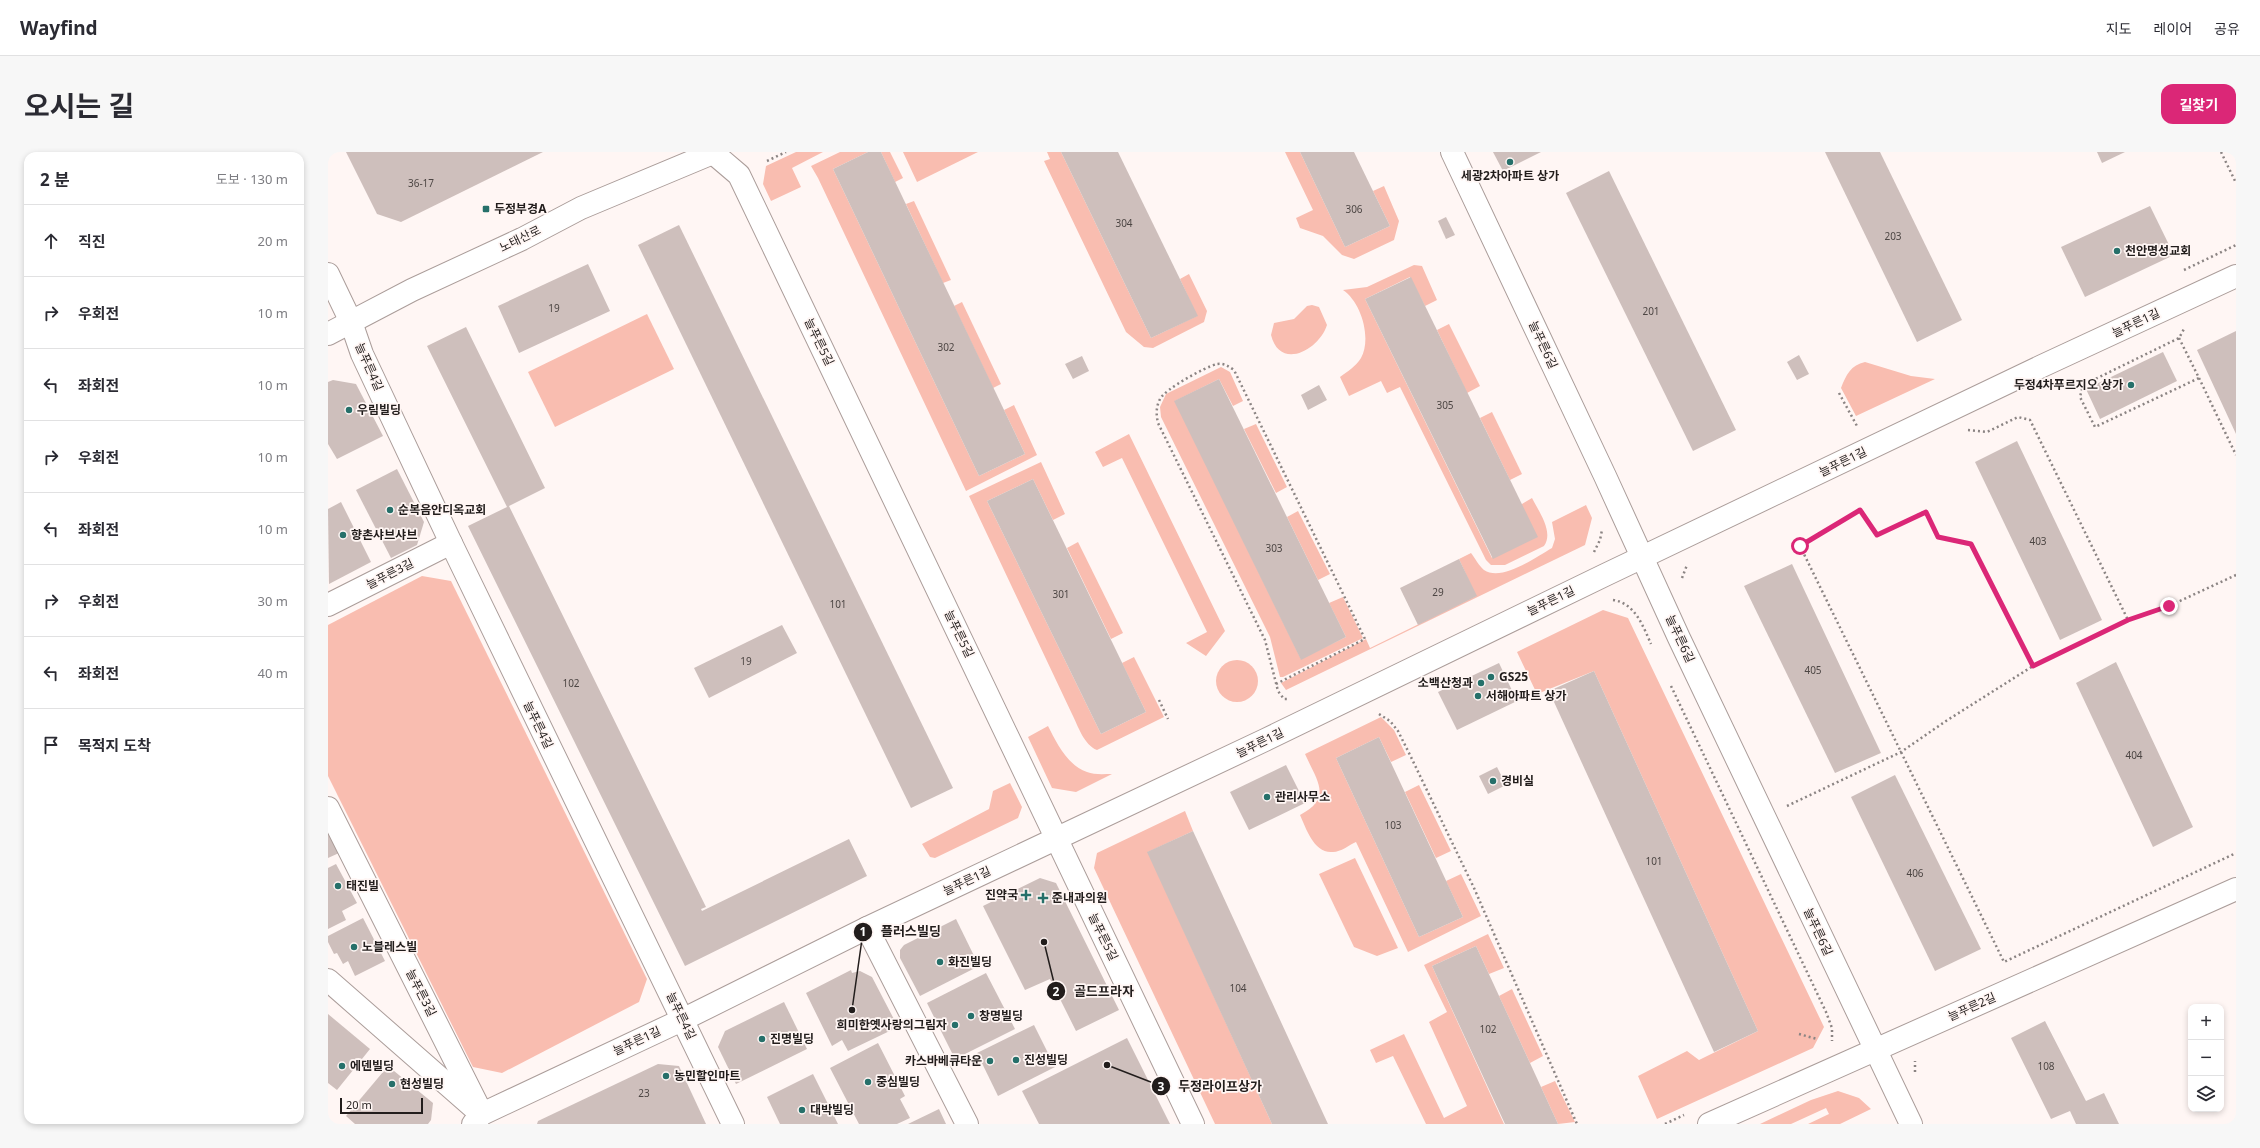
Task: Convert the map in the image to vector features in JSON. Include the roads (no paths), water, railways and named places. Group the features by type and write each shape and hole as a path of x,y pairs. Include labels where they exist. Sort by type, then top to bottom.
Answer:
{"street":[{"name":"노태산로","path":"328,334 581,208 713,152"},
{"name":"늘푸른5길","path":"713,152 739,175 1193,1124"},
{"name":"늘푸른6길","path":"1452,152 1642,558 1911,1124"},
{"name":"늘푸른4길","path":"328,274 351,322 362,354 451,544 733,1124"},
{"name":"늘푸른1길","path":"482,1121 867,928 1265,740 2042,366 2236,276"},
{"name":"늘푸른3길","path":"328,605 451,544"},
{"name":"늘푸른3길","path":"328,808 482,1121"},
{"name":"늘푸른2길","path":"1709,1124 2236,889"},
{"path":"867,928 967,1124"},
{"path":"328,980 482,1121"}],"place":[{"name":"세광2차아파트 상가","path":"1510,162"},
{"name":"두정부경A","path":"486,209"},
{"name":"천안명성교회","path":"2117,251"},
{"name":"두정4차푸르지오 상가","path":"2131,385"},
{"name":"우림빌딩","path":"349,410"},
{"name":"순복음안디옥교회","path":"390,510"},
{"name":"향촌샤브샤브","path":"343,535"},
{"name":"GS25","path":"1491,677"},
{"name":"소백산청과","path":"1481,683"},
{"name":"서해아파트 상가","path":"1478,696"},
{"name":"경비실","path":"1493,781"},
{"name":"관리사무소","path":"1267,797"},
{"name":"태진빌","path":"338,886"},
{"name":"진약국","path":"1026,895"},
{"name":"준내과의원","path":"1043,898"},
{"name":"골드프라자","path":"1044,942"},
{"name":"노블레스빌","path":"354,947"},
{"name":"화진빌딩","path":"940,962"},
{"name":"플러스빌딩","path":"852,1010"},
{"name":"창명빌딩","path":"971,1016"},
{"name":"희미한옛사랑의그림자","path":"955,1025"},
{"name":"진명빌딩","path":"762,1039"},
{"name":"진성빌딩","path":"1016,1060"},
{"name":"카스바베큐타운","path":"990,1061"},
{"name":"두정라이프상가","path":"1107,1065"},
{"name":"에덴빌딩","path":"342,1066"},
{"name":"농민할인마트","path":"666,1076"},
{"name":"중심빌딩","path":"868,1082"},
{"name":"현성빌딩","path":"392,1084"},
{"name":"대박빌딩","path":"802,1110"}]}
